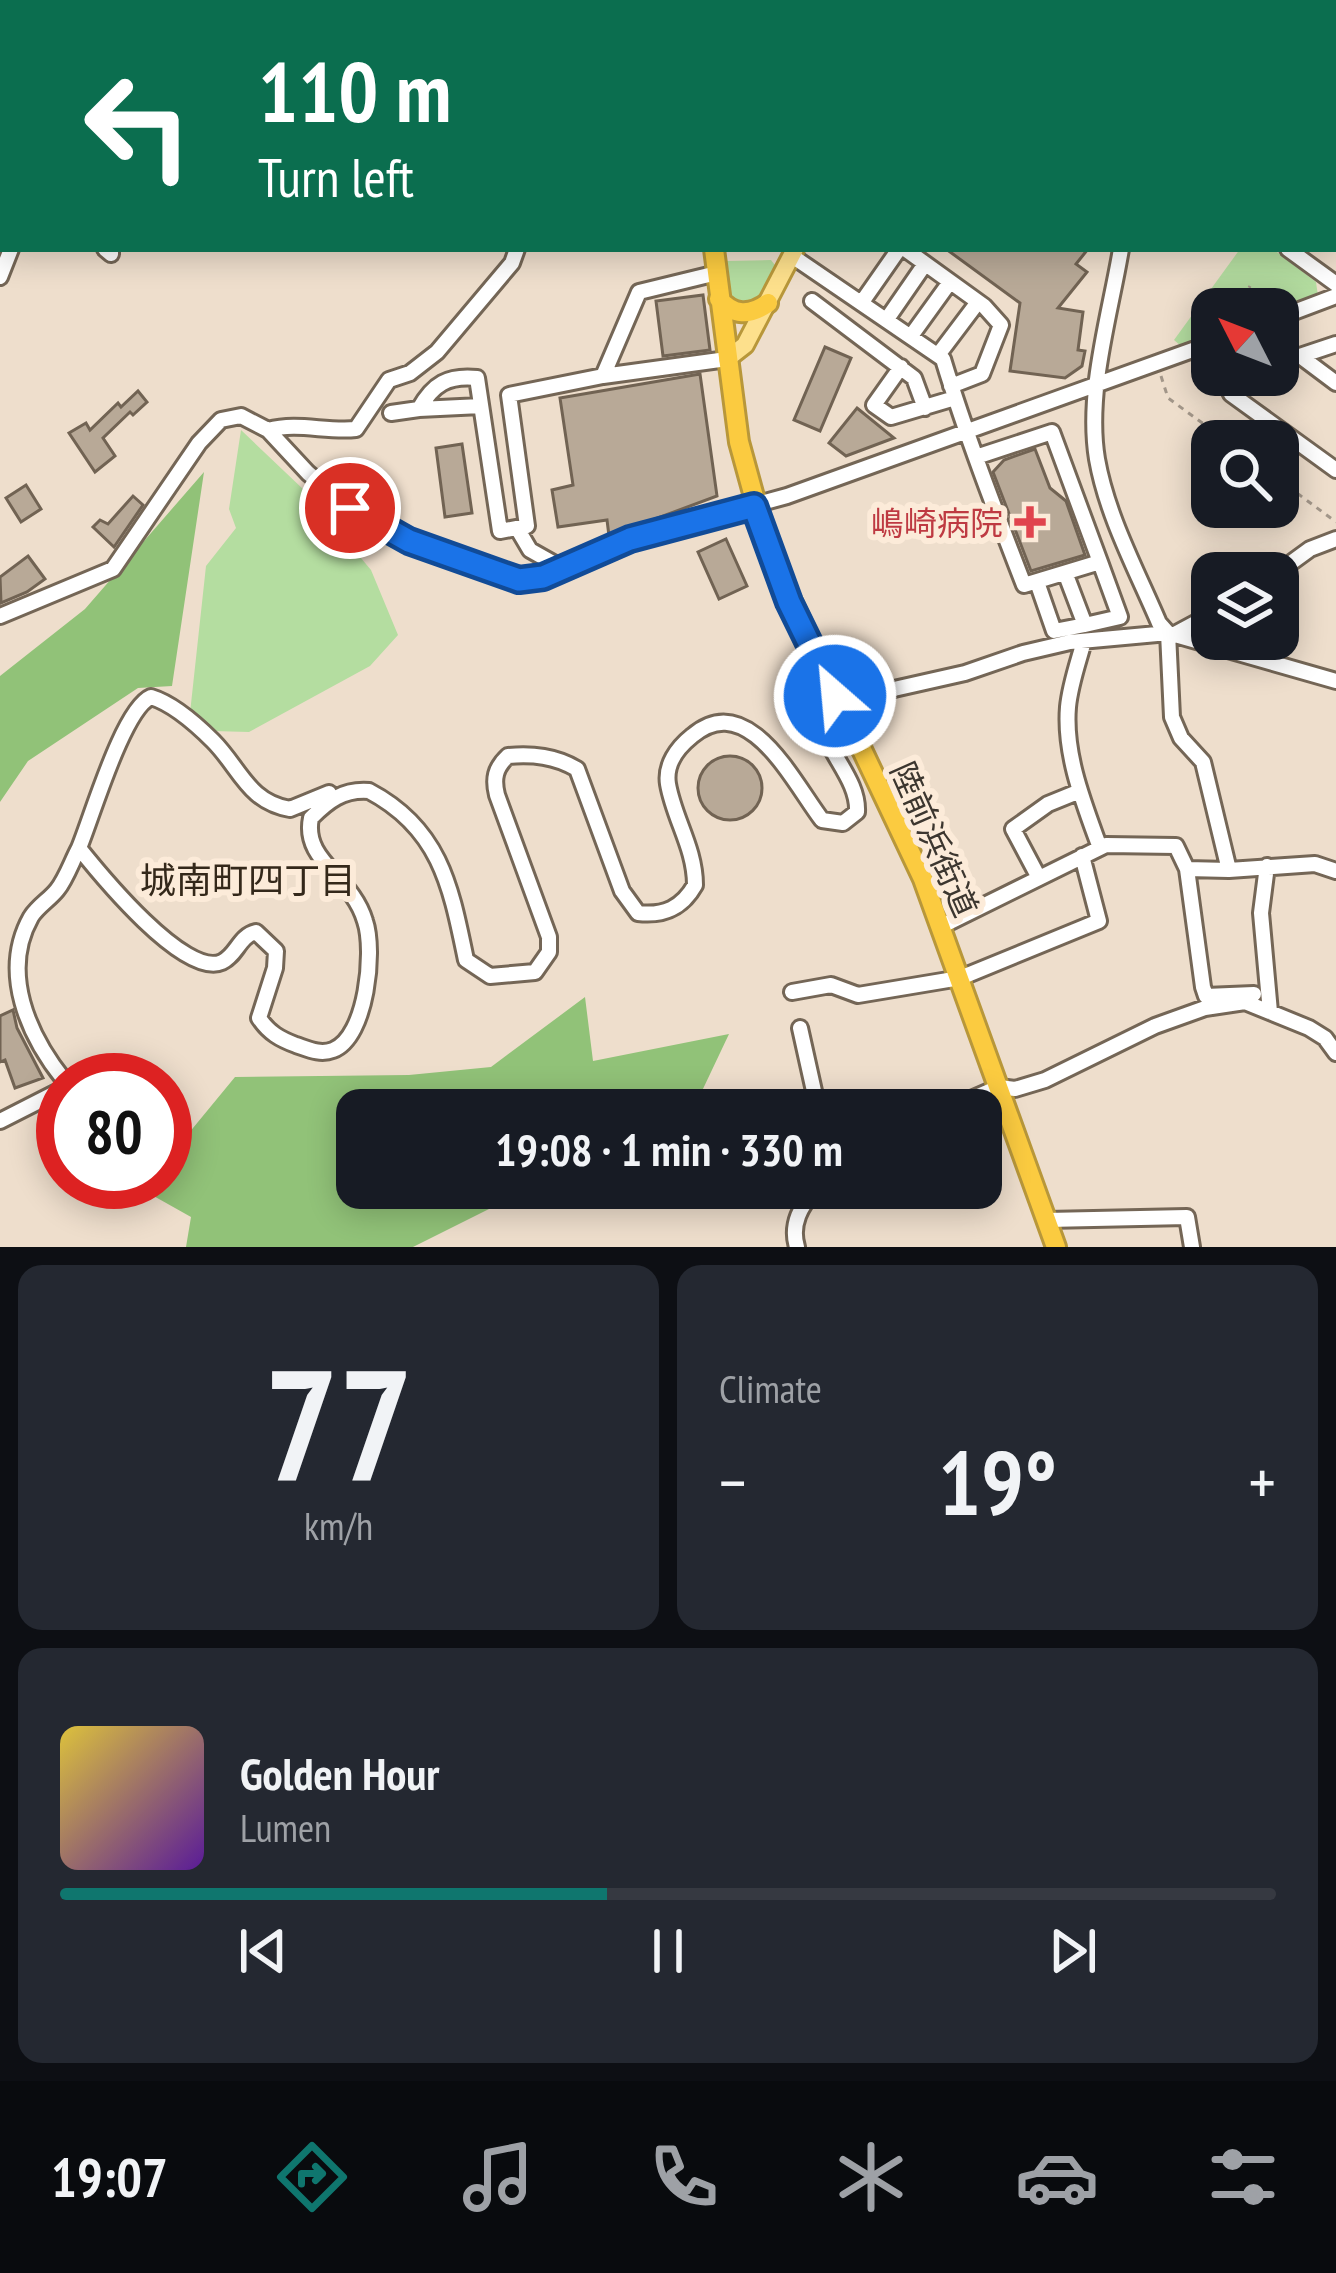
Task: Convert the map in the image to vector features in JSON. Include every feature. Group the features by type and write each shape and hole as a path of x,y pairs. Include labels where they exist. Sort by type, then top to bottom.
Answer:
{"highway":[{"name":"陸前浜街道","path":"714,252 731,401 754,506 789,602 905,839 942,926 1056,1247"},
{"path":"719,299 740,313 767,303"}],"main road":[{"path":"727,359 745,345 794,252"}],"street":[{"path":"268,430 290,424 333,431 356,429 388,380 410,373 437,352 505,271 512,252"},
{"path":"794,252 943,358 1024,585 1100,562"},
{"path":"862,302 900,252"},
{"path":"901,367 874,404 891,417 925,408 982,374 1000,325 978,302 907,252"},
{"path":"1120,252 1098,384 1095,431 1101,475 1141,580 1170,634 1172,717 1181,738 1203,762 1229,870"},
{"path":"1292,252 1336,284"},
{"path":"887,319 925,264"},
{"path":"603,376 639,292 717,273"},
{"path":"911,336 950,282"},
{"path":"1299,310 1336,296"},
{"path":"812,301 914,378 925,408"},
{"path":"938,355 978,302"},
{"path":"1336,344 1300,356 1336,382"},
{"path":"0,616 113,569 221,420 241,416 268,430 350,508 409,541 519,580 543,577 630,539 754,506 1191,352"},
{"path":"419,409 429,391 454,375 477,378 500,531 527,526 509,395 727,359"},
{"path":"1234,396 1336,470"},
{"path":"391,413 482,406"},
{"path":"46,1053 29,1026 15,987 22,932 41,903 57,890 79,848 142,700 164,701 215,742 237,775 262,800 290,809 347,786 368,791 404,814 436,855 454,898 466,960 490,976 536,972 549,952 549,937 494,782 508,756 542,756 577,769 622,892 638,913 654,915 679,905 695,884 691,850 668,783 676,752 696,731 728,721 743,724 758,735 822,820 843,823 856,812 857,801 819,722 821,710 964,674 1120,617 1052,432 976,457"},
{"path":"517,528 530,550 562,568"},
{"path":"1299,557 1336,539"},
{"path":"1066,574 1084,633 1068,732 1080,791 1100,848"},
{"path":"1037,582 1054,632 1170,634 1336,681"},
{"path":"1170,634 1191,624"},
{"path":"79,848 129,908 192,956 222,962 248,934 256,932 267,938 276,951 260,1018 267,1030 317,1052 334,1050 344,1041 364,996 370,958 367,926 356,895 316,856 308,832 311,818 324,805 339,795 368,791"},
{"path":"1039,878 1013,829 1048,804 1080,791"},
{"path":"942,926 1100,848 1176,846 1187,869 1206,996 1254,994 1246,1002"},
{"path":"792,992 831,985 857,995 960,977 1099,921 1082,856"},
{"path":"1187,869 1315,864 1336,871"},
{"path":"1267,866 1261,914 1270,1012"},
{"path":"999,1088 1015,1089 1045,1079 1155,1026 1205,1009 1246,1002 1324,1038 1336,1053"},
{"path":"800,1028 814,1089"},
{"path":"0,1121 36,1103"},
{"path":"797,1247 794,1231 801,1209"},
{"path":"1047,1220 1187,1217 1192,1247"}],"path":[{"path":"1156,363 1168,398 1198,420"},
{"path":"1299,495 1336,522"}],"green space":[{"path":"1238,252 1277,252 1316,282 1318,296 1299,303 1299,288 1212,288"},
{"path":"771,260 778,269 762,300 744,304 730,299 727,261"},
{"path":"1191,317 1191,342 1181,346 1174,340"},
{"path":"241,430 304,490 371,570 398,635 370,666 249,732 212,731 190,713 206,566 236,528 229,509"},
{"path":"204,472 172,686 138,688 28,761 0,802 0,676 85,609"},
{"path":"585,997 593,1061 729,1034 703,1089 336,1089 336,1209 489,1209 413,1247 186,1247 191,1217 177,1209 192,1209 192,1129 235,1077 409,1075 491,1067"}],"building":[{"path":"950,252 1086,252 1076,264 1087,272 1058,308 1083,312 1078,350 1085,351 1082,366 1065,378 1010,371 1020,303"},
{"path":"703,295 710,350 663,356 656,301"},
{"path":"825,347 851,358 820,431 794,420"},
{"path":"700,374 717,496 609,536 607,520 558,527 552,490 573,485 560,398"},
{"path":"138,391 147,402 103,438 115,456 95,472 69,433 86,423 90,430"},
{"path":"857,408 894,438 846,456 829,443"},
{"path":"462,444 472,513 445,517 436,448"},
{"path":"1035,449 1050,488 1066,501 1085,555 1031,571 993,472 1004,460"},
{"path":"26,485 41,509 21,522 6,498"},
{"path":"133,496 143,505 114,547 93,527 100,520 108,524"},
{"path":"726,539 747,586 719,599 698,552"},
{"path":"28,556 45,579 1,603 0,577"},
{"path":"730,756 753,765 762,788 753,811 730,820 707,811 698,788 707,765"},
{"path":"13,1010 36,1065 36,1080 15,1088 5,1060 0,1062 0,1016"}],"place":[{"name":"嶋崎病院","path":"1030,522"}],"district":[{"name":"城南町四丁目","path":"248,879"}],"route":[{"path":"350,508 409,541 519,580 543,577 630,539 754,506 789,602 835,696"}]}
